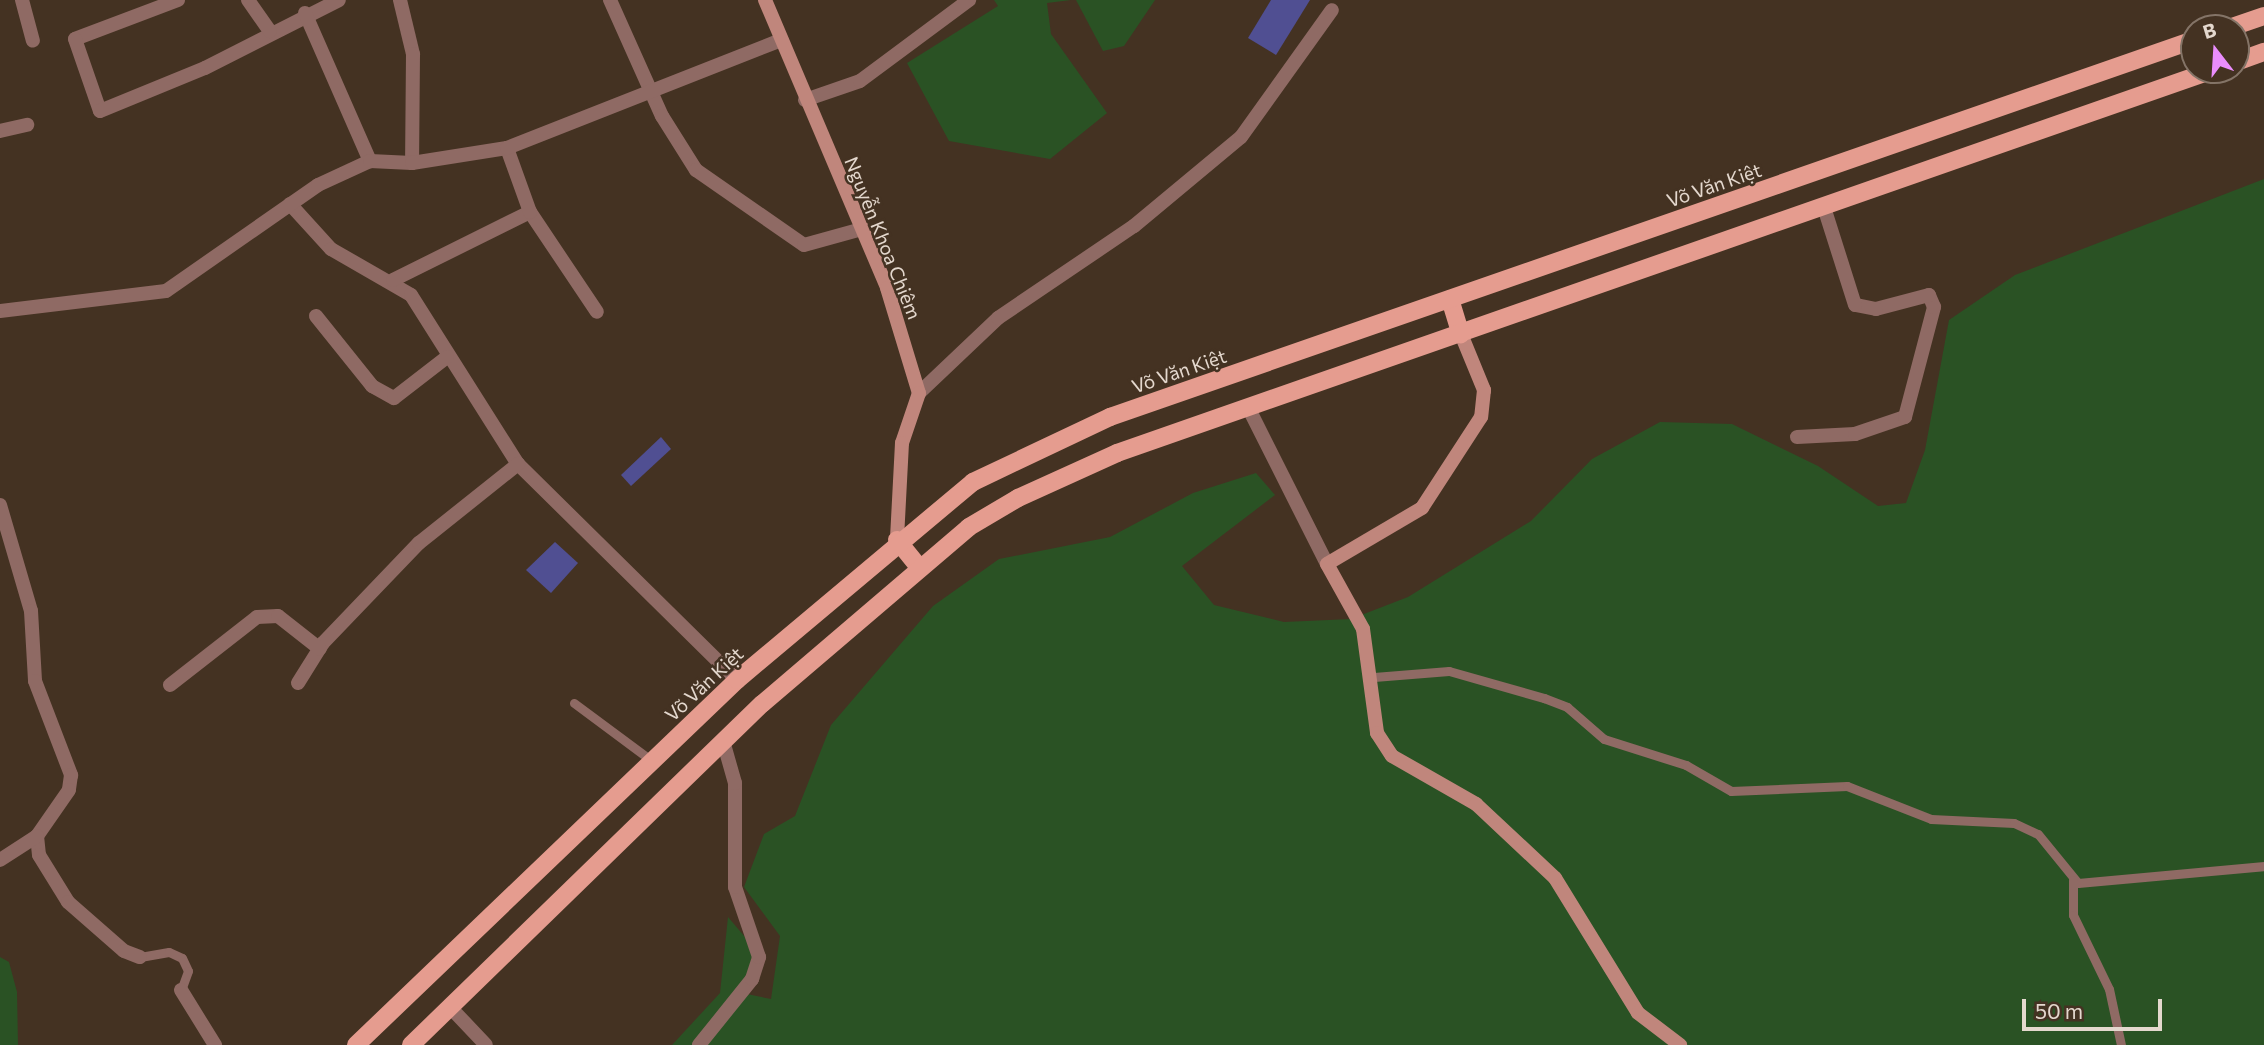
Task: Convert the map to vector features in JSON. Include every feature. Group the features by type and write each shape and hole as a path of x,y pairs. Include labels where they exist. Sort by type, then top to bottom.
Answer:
{"main road":[{"name":"Võ Văn Kiệt","path":"356,1045 737,680 897,540 973,482 1035,448 1450,299 2180,45"},
{"path":"411,1045 723,741 920,568 969,527 1069,472 2180,82"},
{"path":"1450,299 1461,334"},
{"path":"897,540 920,568"}],"street":[{"path":"22,0 33,41"},
{"path":"178,0 75,39 100,111 205,68 304,13 339,0"},
{"path":"248,0 270,31"},
{"path":"400,0 413,54 412,163"},
{"path":"610,0 648,88 696,170 794,242 810,246 862,229"},
{"name":"Nguyễn Khoa Chiêm","path":"765,0 805,100 862,229 919,393"},
{"path":"805,100 860,81 969,0"},
{"path":"897,540 902,443 919,393 998,318 1134,226 1241,137 1332,10"},
{"path":"304,13 370,160"},
{"path":"0,311 166,291 290,204 370,160 412,163 506,148 648,88 781,40"},
{"path":"0,131 27,125"},
{"path":"506,148 530,212 597,312"},
{"path":"290,204 331,249 393,280 411,295 447,358 518,464 737,680"},
{"path":"1797,437 1856,434 1905,416 1934,307 1929,295 1876,309 1855,304 1824,206"},
{"path":"393,280 530,212"},
{"path":"316,316 372,386 394,398 447,358"},
{"path":"1327,564 1422,509 1481,417 1484,390 1461,334"},
{"path":"1249,409 1327,564 1350,597 1374,677 1372,715 1392,757 1476,804 1555,878 1638,1013 1680,1045"},
{"path":"298,684 320,649 435,527 518,464"},
{"path":"0,505 31,611 35,681 71,775 69,790 37,836 0,860"},
{"path":"170,685 257,617 278,616 320,649"},
{"path":"698,1045 752,979 759,957 735,887 735,783 723,741"},
{"path":"37,836 39,855 68,902 124,951 140,957"},
{"path":"181,990 215,1045"},
{"path":"450,1007 486,1045"}],"lane":[{"path":"1374,677 1449,671 1544,698 1567,707 1604,739 1686,765 1731,791 1847,786 1931,819 2014,823 2038,834 2073,880 2073,915 2109,989 2121,1045"},
{"path":"574,703 652,761"},
{"path":"2073,880 2139,881 2264,866"},
{"path":"140,957 169,952 182,958 188,971 181,990"}],"green space":[{"path":"994,0 1071,0 1047,3 1051,34 1107,113 1050,159 949,141 907,63 998,6"},
{"path":"1076,0 1155,0 1124,46 1103,51"},
{"path":"2264,179 2264,1045 672,1045 720,993 728,917 745,937 757,971 747,994 771,999 780,936 744,887 764,834 795,816 831,725 933,606 999,559 1110,537 1193,493 1256,473 1275,495 1182,566 1214,605 1284,622 1351,619 1408,597 1531,521 1592,459 1660,422 1732,424 1818,466 1878,506 1906,503 1925,450 1949,320 2015,275"},
{"path":"0,957 9,962 17,992 18,1045 0,1045"}],"building":[{"path":"1271,0 1310,0 1276,55 1248,38"},
{"path":"661,437 671,449 631,486 621,475"},
{"path":"555,542 578,563 551,593 526,570"}]}
